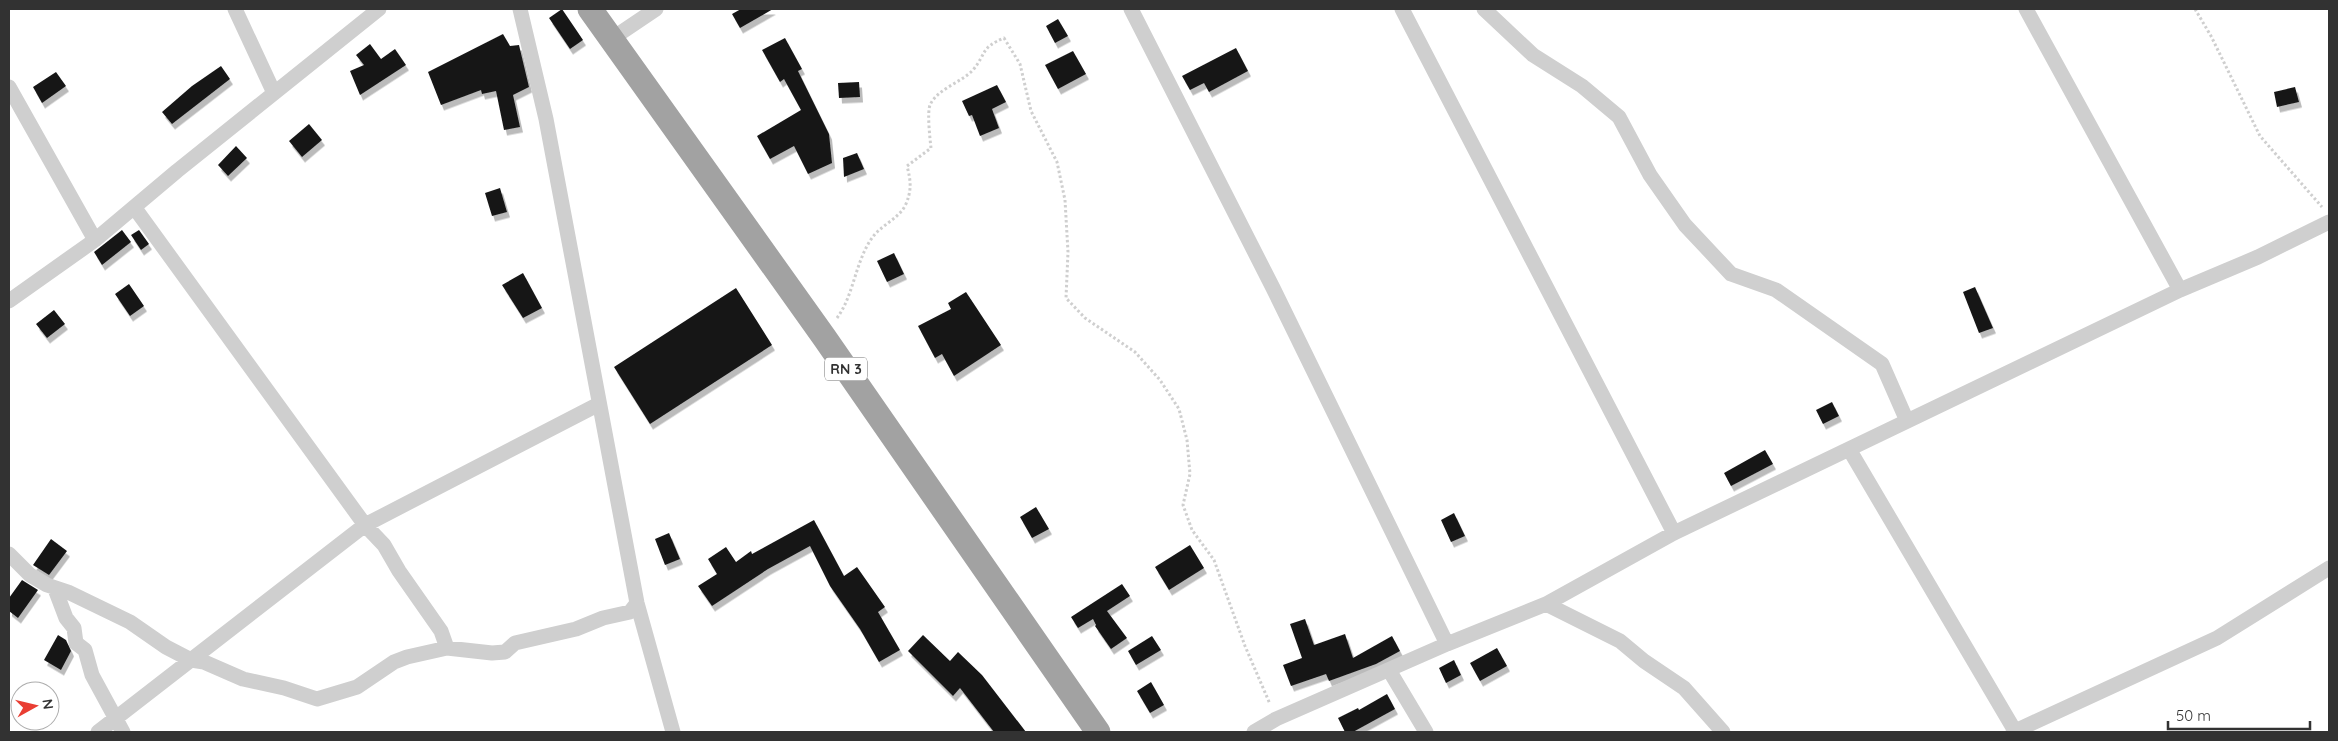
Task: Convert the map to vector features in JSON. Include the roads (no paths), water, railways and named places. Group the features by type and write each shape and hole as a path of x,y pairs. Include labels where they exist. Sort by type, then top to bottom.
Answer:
{"highway":[{"name":"RN 3","path":"590,9 613,38 824,337 1098,732"}],"street":[{"path":"235,9 274,93"},
{"path":"9,302 95,240 379,9"},
{"path":"520,9 546,119 637,603 673,732"},
{"path":"613,38 656,9"},
{"path":"1131,9 1274,288 1447,644"},
{"path":"1402,9 1674,534"},
{"path":"1484,9 1533,55 1582,86 1619,117 1650,175 1685,225 1731,274 1776,290 1882,364 1907,421"},
{"path":"2026,9 2180,290"},
{"path":"9,87 95,240"},
{"path":"134,207 365,525 384,545 399,572 441,631 447,648"},
{"path":"1254,732 1276,719 1447,644 1546,604 1674,534 1848,449 2180,290 2258,257 2326,215"},
{"path":"98,732 365,525 599,404"},
{"path":"1848,449 2014,732 2217,638 2329,568"},
{"path":"9,554 30,575 55,589 68,592 130,622 166,647 191,660 204,662 243,679 284,688 317,699 357,687 394,662 447,648 492,653 505,652 515,643 630,612 637,603"},
{"path":"55,589 66,618 74,628 76,644 85,650 92,675 123,732"},
{"path":"1546,604 1620,641 1644,661 1684,688 1723,732"},
{"path":"1389,670 1426,732"}]}
